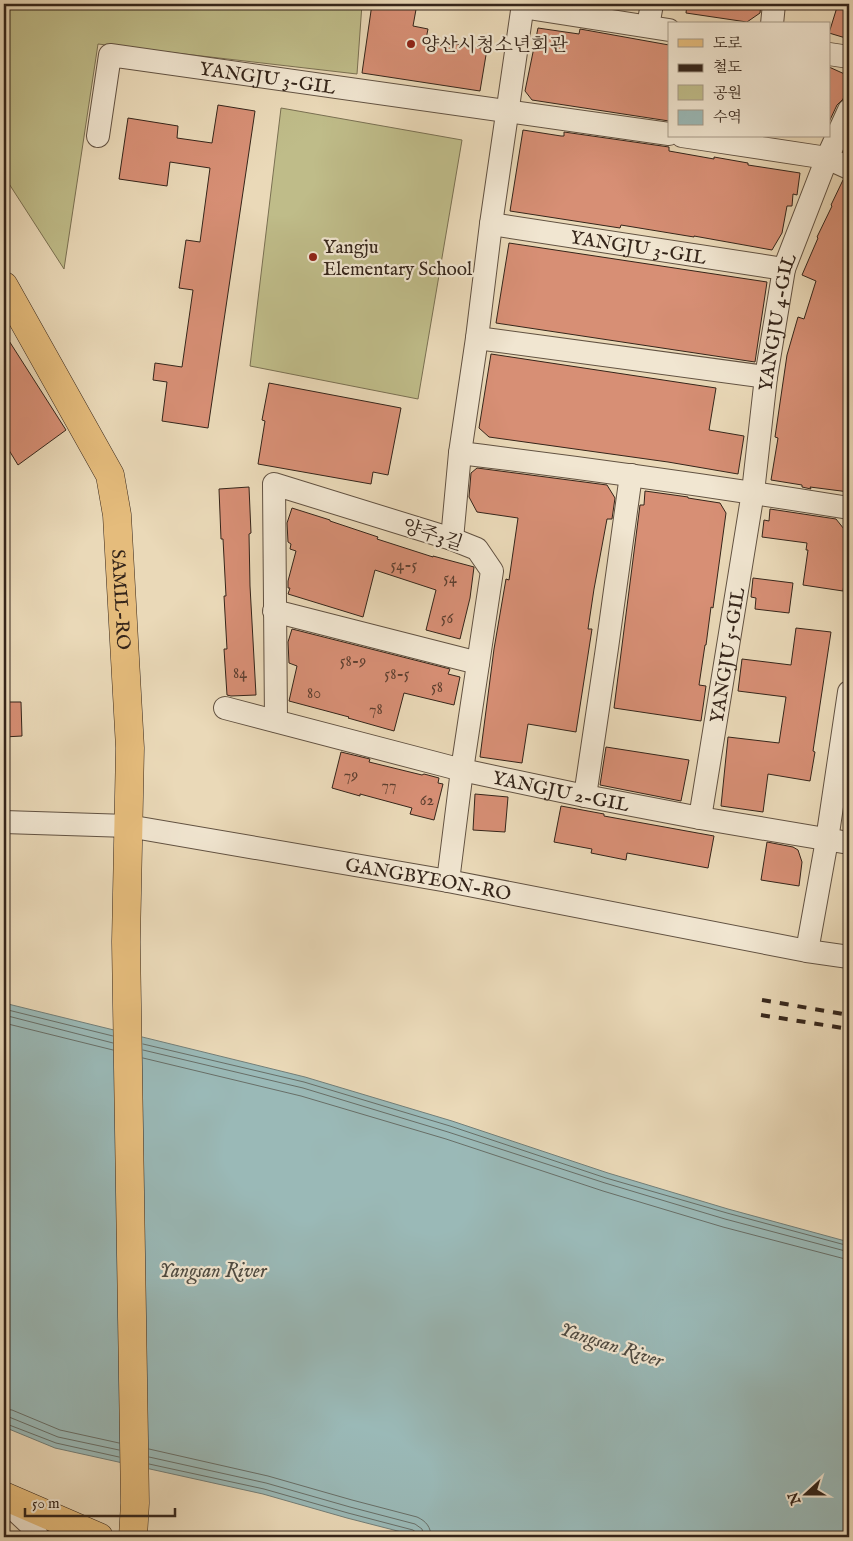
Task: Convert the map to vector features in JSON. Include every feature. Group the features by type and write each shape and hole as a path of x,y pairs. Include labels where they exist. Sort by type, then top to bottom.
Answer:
{"main road":[{"name":"SAMIL-RO","path":"4,286 110,475 117,515 130,748 126,949 135,1504 133,1537"},
{"path":"4,1496 99,1537"}],"street":[{"path":"452,539 460,453 523,6 659,28 652,4"},
{"path":"772,22 774,4"},
{"path":"830,54 849,57"},
{"name":"YANGJU 3-GIL","path":"98,136 110,55 508,111"},
{"path":"827,158 849,110"},
{"path":"508,111 668,134"},
{"path":"695,138 827,158 849,168"},
{"name":"YANGJU 4-GIL","path":"753,492 766,378 784,269 827,158"},
{"name":"YANGJU 3-GIL","path":"491,224 784,269"},
{"path":"477,338 766,378"},
{"path":"460,453 753,492 849,508"},
{"path":"585,796 631,475"},
{"name":"양주3길","path":"274,611 274,484 452,539 477,549 492,571 462,770 448,881"},
{"name":"YANGJU 5-GIL","path":"700,818 753,492"},
{"path":"276,721 274,611 478,663"},
{"path":"807,951 827,840 849,692"},
{"name":"YANGJU 2-GIL","path":"225,708 462,770 700,818 849,843"},
{"name":"GANGBYEON-RO","path":"4,822 128,826 448,881 807,951 849,957"},
{"path":"4,1500 35,1528 37,1537"}],"green space":[{"path":"4,4 362,4 357,74 98,44 64,269 4,176"},
{"path":"281,108 462,140 418,399 250,366"}],"water":[{"name":"Yangsan River","path":"4,1003 305,1077 452,1121 608,1173 728,1209 849,1242 849,1537 421,1537 263,1494 55,1448 4,1427"}],"building":[{"name":"양산시청소년회관","path":"372,4 417,4 413,26 428,29 426,39 487,49 480,91 362,73"},
{"path":"687,4 761,4 760,13 747,22 686,13"},
{"path":"838,4 849,4 849,39 830,33"},
{"path":"538,28 579,34 580,29 668,45 668,121 532,100 525,91"},
{"path":"830,67 849,76 849,83 843,99 837,105 830,120"},
{"path":"218,105 255,111 208,428 162,421 167,382 153,380 155,363 182,367 193,290 179,288 186,240 200,242 210,168 170,162 167,186 119,179 128,118 178,126 177,138 212,143"},
{"path":"523,130 561,136 564,136 564,132 669,147 669,151 714,159 714,157 748,163 748,165 800,173 797,195 793,194 792,206 787,206 782,233 772,250 621,225 620,228 510,211"},
{"path":"843,180 849,181 849,492 810,487 811,489 802,487 802,485 771,480 778,438 775,437 787,355 798,317 804,319 816,281 802,275"},
{"path":"509,243 767,282 755,362 496,323"},
{"path":"4,333 66,430 18,465 4,442"},
{"path":"491,354 716,388 709,430 744,436 738,474 668,462 489,437 479,428"},
{"path":"269,383 401,408 388,475 373,472 371,484 258,464 265,421 262,420"},
{"path":"477,468 607,485 615,498 612,519 607,519 594,589 588,629 592,629 576,732 528,724 522,763 480,757 494,649 506,579 509,580 518,518 477,512 469,497 471,473"},
{"path":"249,487 251,533 249,534 250,586 256,695 231,696 227,695 224,649 227,649 224,596 226,596 219,489"},
{"path":"645,491 720,503 726,513 713,608 711,607 699,685 706,686 701,721 614,708 640,505 644,505"},
{"path":"292,508 378,537 377,539 433,557 474,567 470,598 460,639 426,630 436,590 375,570 363,617 288,594 290,588 288,588 288,581 296,551 290,549 291,544 288,542 287,523"},
{"path":"770,509 836,519 848,534 843,591 803,585 808,550 806,550 807,543 762,537 764,520 769,521"},
{"path":"753,578 793,583 789,613 755,609 756,598 751,597"},
{"path":"796,628 831,632 810,781 768,774 763,812 721,806 728,737 779,743 786,697 738,691 742,659 791,665"},
{"path":"292,629 450,669 448,674 460,677 454,705 404,693 394,731 289,701 297,666 289,663 288,642"},
{"path":"4,702 21,702 22,736 4,737"},
{"path":"606,747 689,760 681,801 600,785"},
{"path":"341,752 370,759 369,762 439,778 438,783 443,784 434,820 410,814 412,808 332,788"},
{"path":"475,794 508,797 505,832 473,830"},
{"path":"561,806 604,814 604,816 714,836 708,868 627,853 626,860 591,853 592,849 554,842"},
{"path":"767,842 793,847 798,850 802,862 799,886 761,880"}],"railway":[{"path":"762,1000 849,1015"},
{"path":"761,1015 849,1029"}],"place":[{"name":"양산시청소년회관","path":"411,44"},
{"name":"Yangju Elementary School","path":"313,257"}]}
